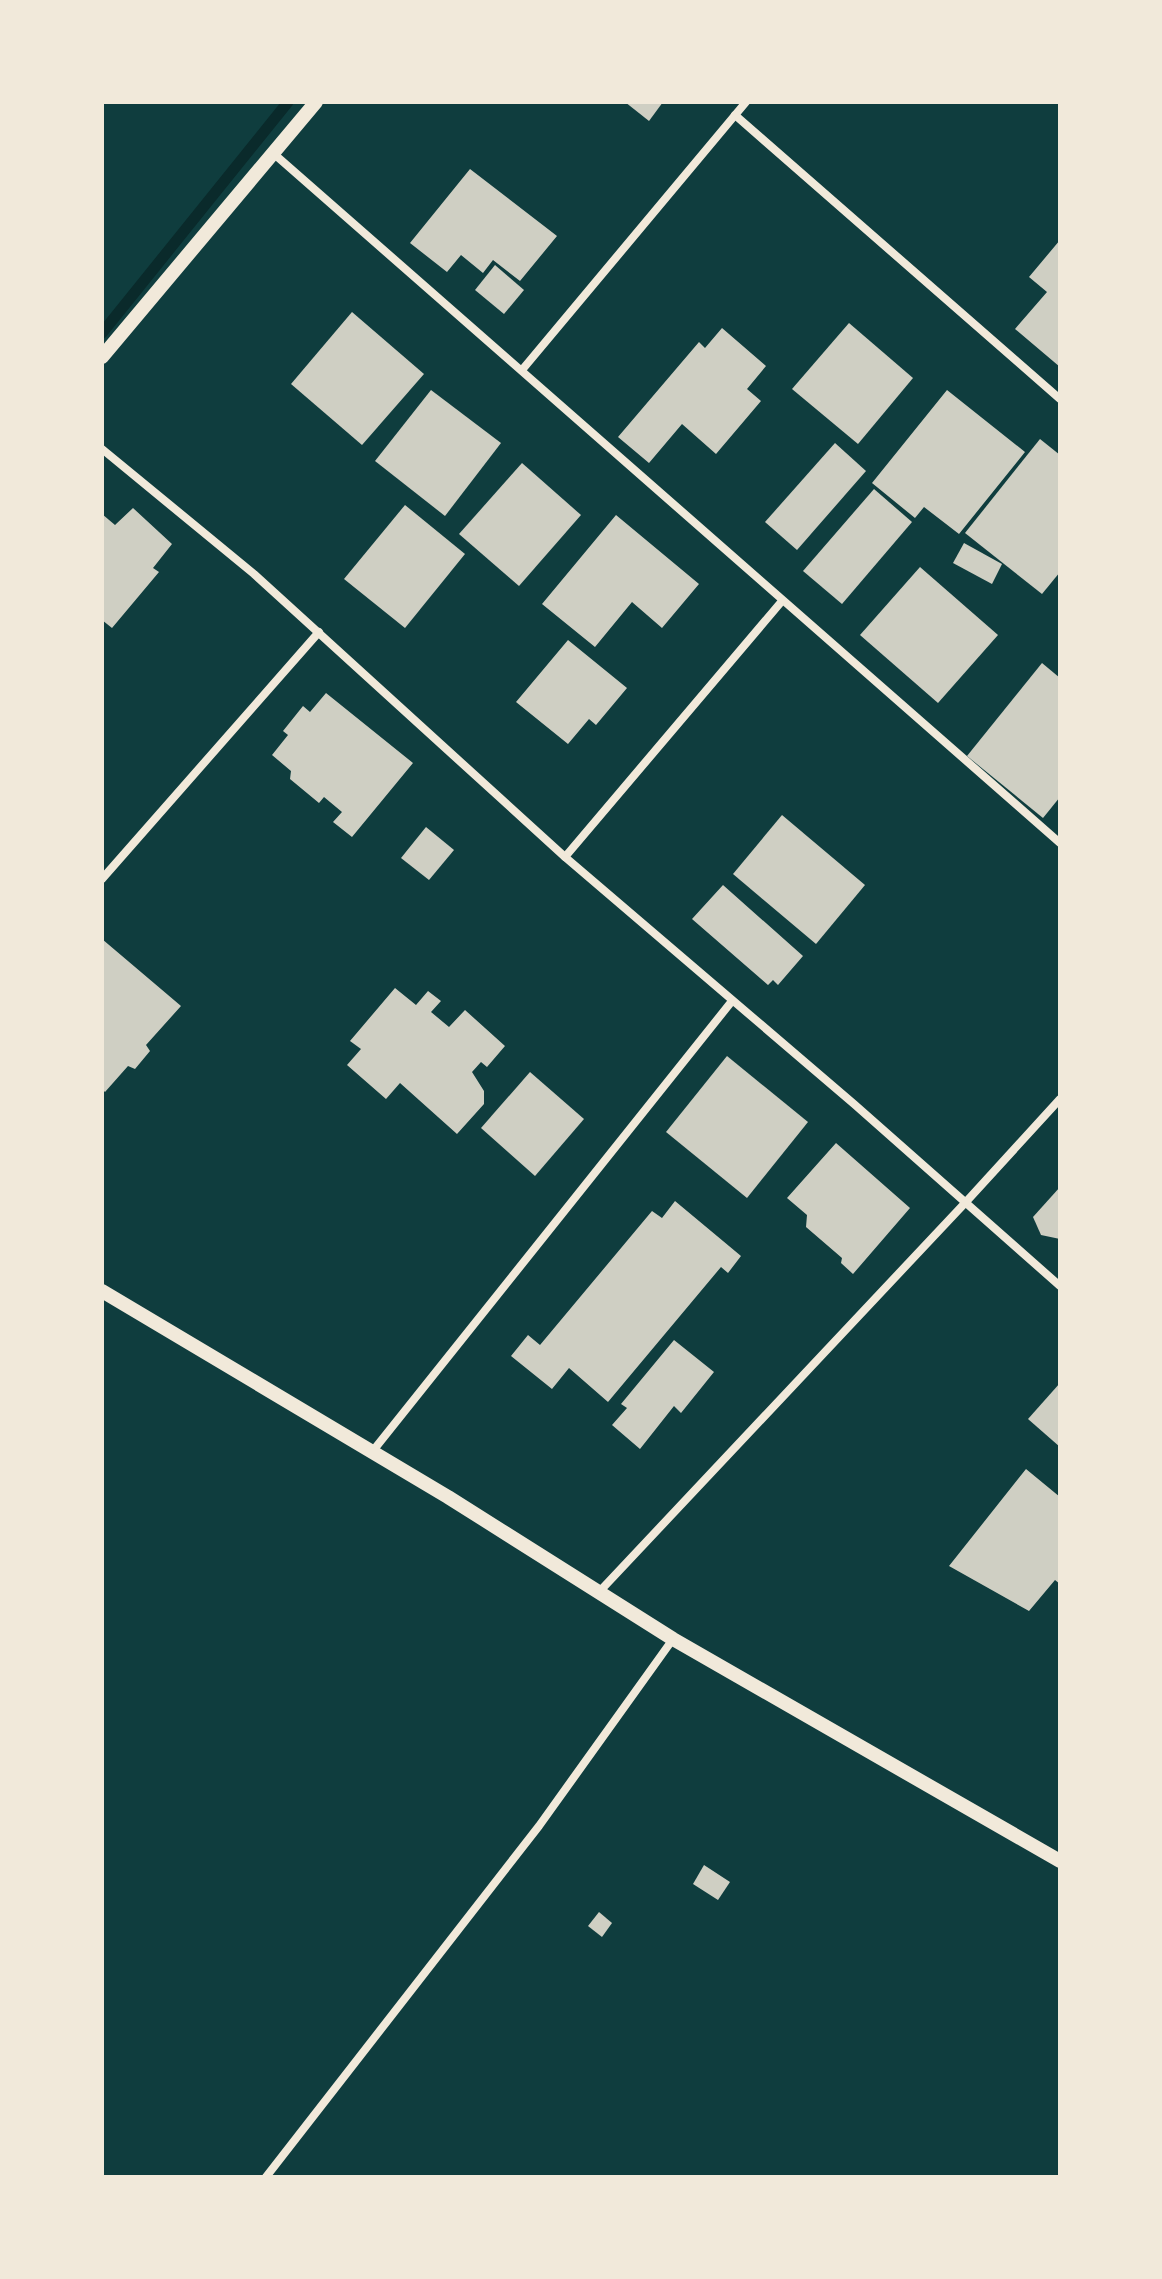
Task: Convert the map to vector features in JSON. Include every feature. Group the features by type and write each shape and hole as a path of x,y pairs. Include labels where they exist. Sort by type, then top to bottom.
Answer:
{"street":[{"path":"102,357 316,102"},
{"path":"522,370 746,102"},
{"path":"735,115 1060,399"},
{"path":"273,153 1060,843"},
{"path":"102,449 254,574 565,857 1060,1286"},
{"path":"565,857 782,601"},
{"path":"102,879 319,632"},
{"path":"372,1452 732,1001"},
{"path":"600,1591 1060,1099"},
{"path":"102,1291 372,1452 673,1639 1060,1861"},
{"path":"266,2177 539,1826 673,1639"}],"building":[{"path":"625,102 663,102 649,121"},
{"path":"470,169 557,236 520,281 493,260 483,273 461,255 447,272 410,243"},
{"path":"1060,240 1060,367 1015,329 1047,292 1029,277"},
{"path":"495,265 524,290 504,314 475,290"},
{"path":"352,312 424,374 362,445 291,384"},
{"path":"849,323 913,378 858,444 792,389"},
{"path":"722,328 766,366 747,389 761,401 716,454 682,424 649,463 618,437 699,342 705,348"},
{"path":"431,390 501,443 445,516 375,461"},
{"path":"947,390 1025,452 959,534 924,507 915,518 872,483"},
{"path":"1040,439 1060,455 1060,572 1042,594 965,533"},
{"path":"835,443 866,471 797,550 765,522"},
{"path":"522,463 581,515 519,586 459,534"},
{"path":"874,489 912,522 842,604 803,571"},
{"path":"405,505 465,554 405,628 344,579"},
{"path":"133,508 172,544 153,568 159,572 112,628 102,620 102,514 115,525"},
{"path":"616,515 699,584 662,628 632,602 595,647 542,604"},
{"path":"964,543 1002,564 992,584 953,563"},
{"path":"920,567 998,635 938,703 860,635"},
{"path":"568,640 627,688 596,725 589,719 568,744 516,702"},
{"path":"1042,663 1060,678 1060,797 1043,818 967,756"},
{"path":"326,693 413,763 352,837 333,822 342,812 324,797 319,803 290,779 291,771 272,755 288,735 283,731 303,706 310,712"},
{"path":"782,815 865,885 816,944 733,874"},
{"path":"426,827 454,850 429,880 401,858"},
{"path":"723,885 803,956 778,985 773,980 768,985 692,919"},
{"path":"102,939 181,1006 146,1045 150,1051 135,1069 128,1066 105,1092 102,1089"},
{"path":"395,988 416,1005 428,991 441,1001 431,1012 449,1027 465,1010 505,1046 487,1067 481,1062 472,1072 484,1091 484,1104 457,1134 400,1083 386,1099 347,1065 361,1049 350,1041"},
{"path":"727,1056 808,1122 747,1198 666,1132"},
{"path":"530,1072 584,1119 535,1176 481,1128"},
{"path":"836,1143 910,1208 853,1274 841,1263 842,1258 806,1227 807,1215 787,1198"},
{"path":"1060,1187 1060,1239 1041,1235 1033,1217"},
{"path":"675,1201 741,1256 728,1273 721,1267 608,1402 569,1368 552,1389 511,1356 528,1335 540,1345 652,1211 662,1218"},
{"path":"674,1340 714,1372 681,1413 674,1406 640,1449 612,1425 627,1408 621,1404"},
{"path":"1060,1383 1060,1447 1028,1419"},
{"path":"1026,1469 1060,1497 1060,1584 1055,1580 1029,1611 949,1566"},
{"path":"704,1865 730,1882 718,1900 693,1884"},
{"path":"599,1912 612,1923 602,1937 588,1926"}],"waterway":[{"path":"102,333 288,102"}]}
